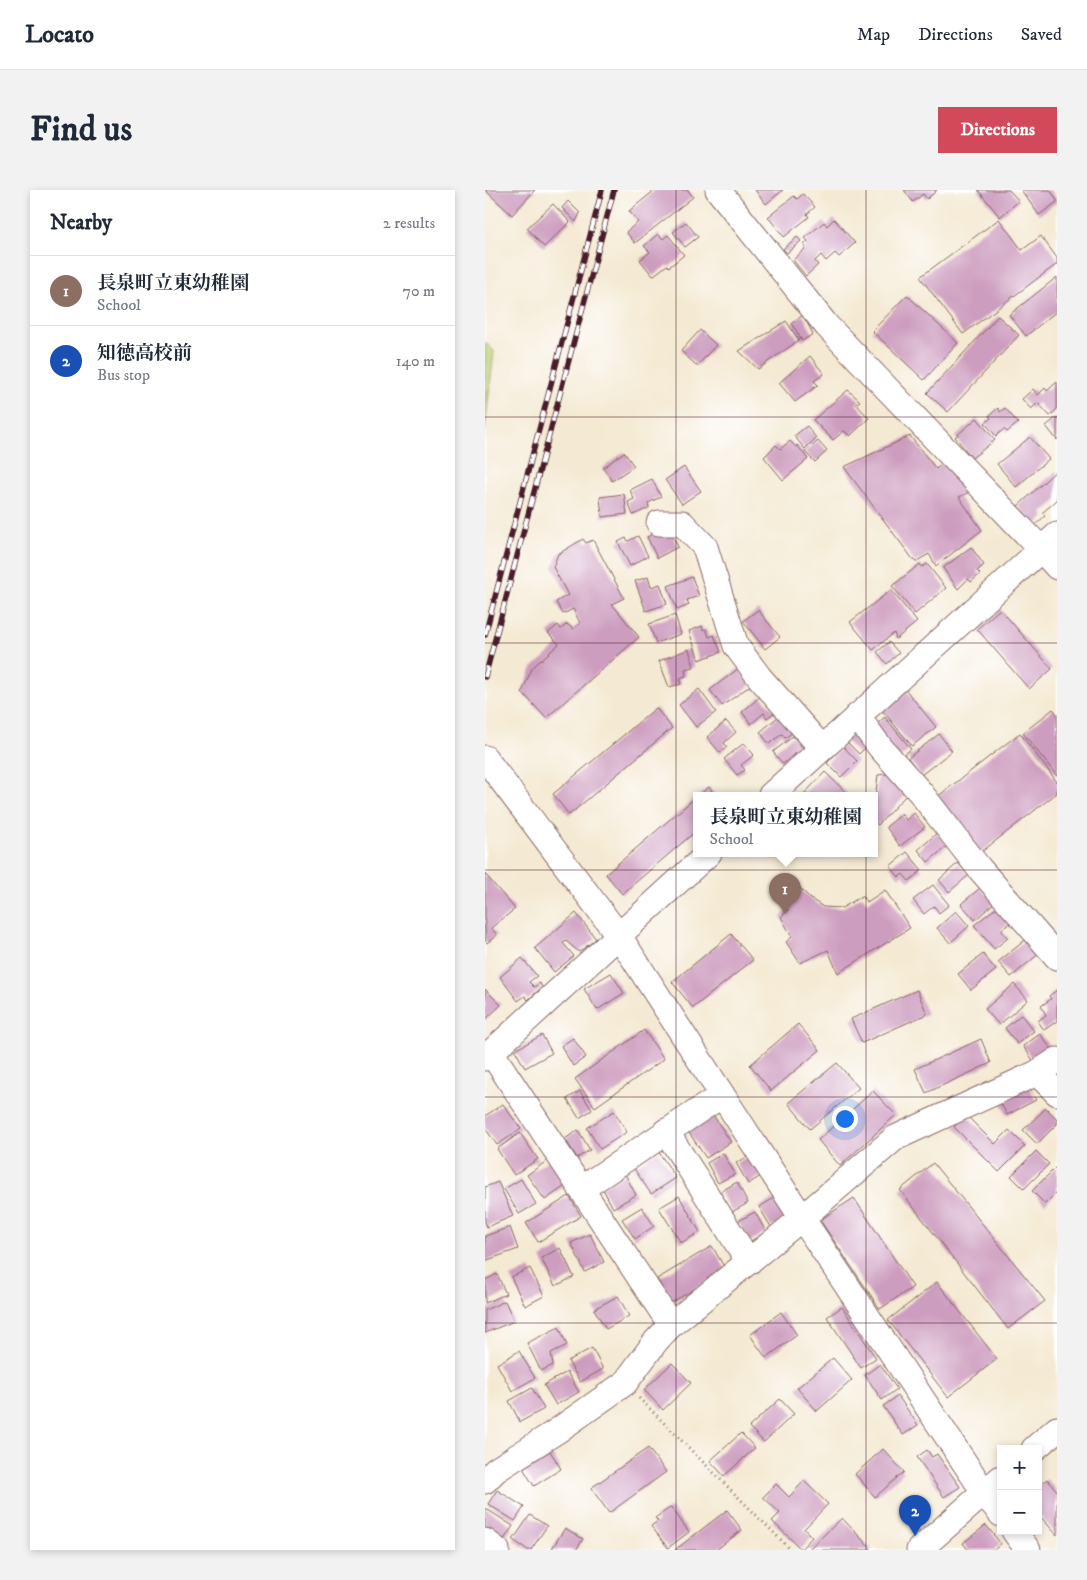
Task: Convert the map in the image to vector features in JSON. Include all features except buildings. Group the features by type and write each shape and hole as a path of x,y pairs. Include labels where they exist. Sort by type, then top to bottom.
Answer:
{"street":[{"path":"718,190 827,326 1049,542 1057,567"},
{"path":"659,523 683,523 705,547 736,646 759,678 822,748"},
{"path":"774,792 1049,542"},
{"path":"857,716 880,747 920,792 979,868 1057,957"},
{"path":"485,758 619,936 803,1218 992,1485 997,1501"},
{"path":"671,1325 581,1189 488,1055 705,857"},
{"path":"485,1481 497,1470 625,1383 656,1341 671,1325 803,1218 895,1138 1047,1066 1057,1093"},
{"path":"581,1189 722,1094"},
{"path":"666,1131 749,1262"},
{"path":"1040,1445 1057,1430"},
{"path":"919,1550 992,1485"},
{"path":"1017,1535 1028,1550"},
{"path":"485,1541 497,1550"}],"path":[{"path":"625,1383 791,1550"}],"green space":[{"path":"485,342 494,351 485,429"}],"railway":[{"path":"485,635 602,190"},
{"path":"485,677 614,190"}],"place":[{"name":"長泉町立東幼稚園","path":"785,914"},
{"name":"知徳高校前","path":"915,1536"}]}
